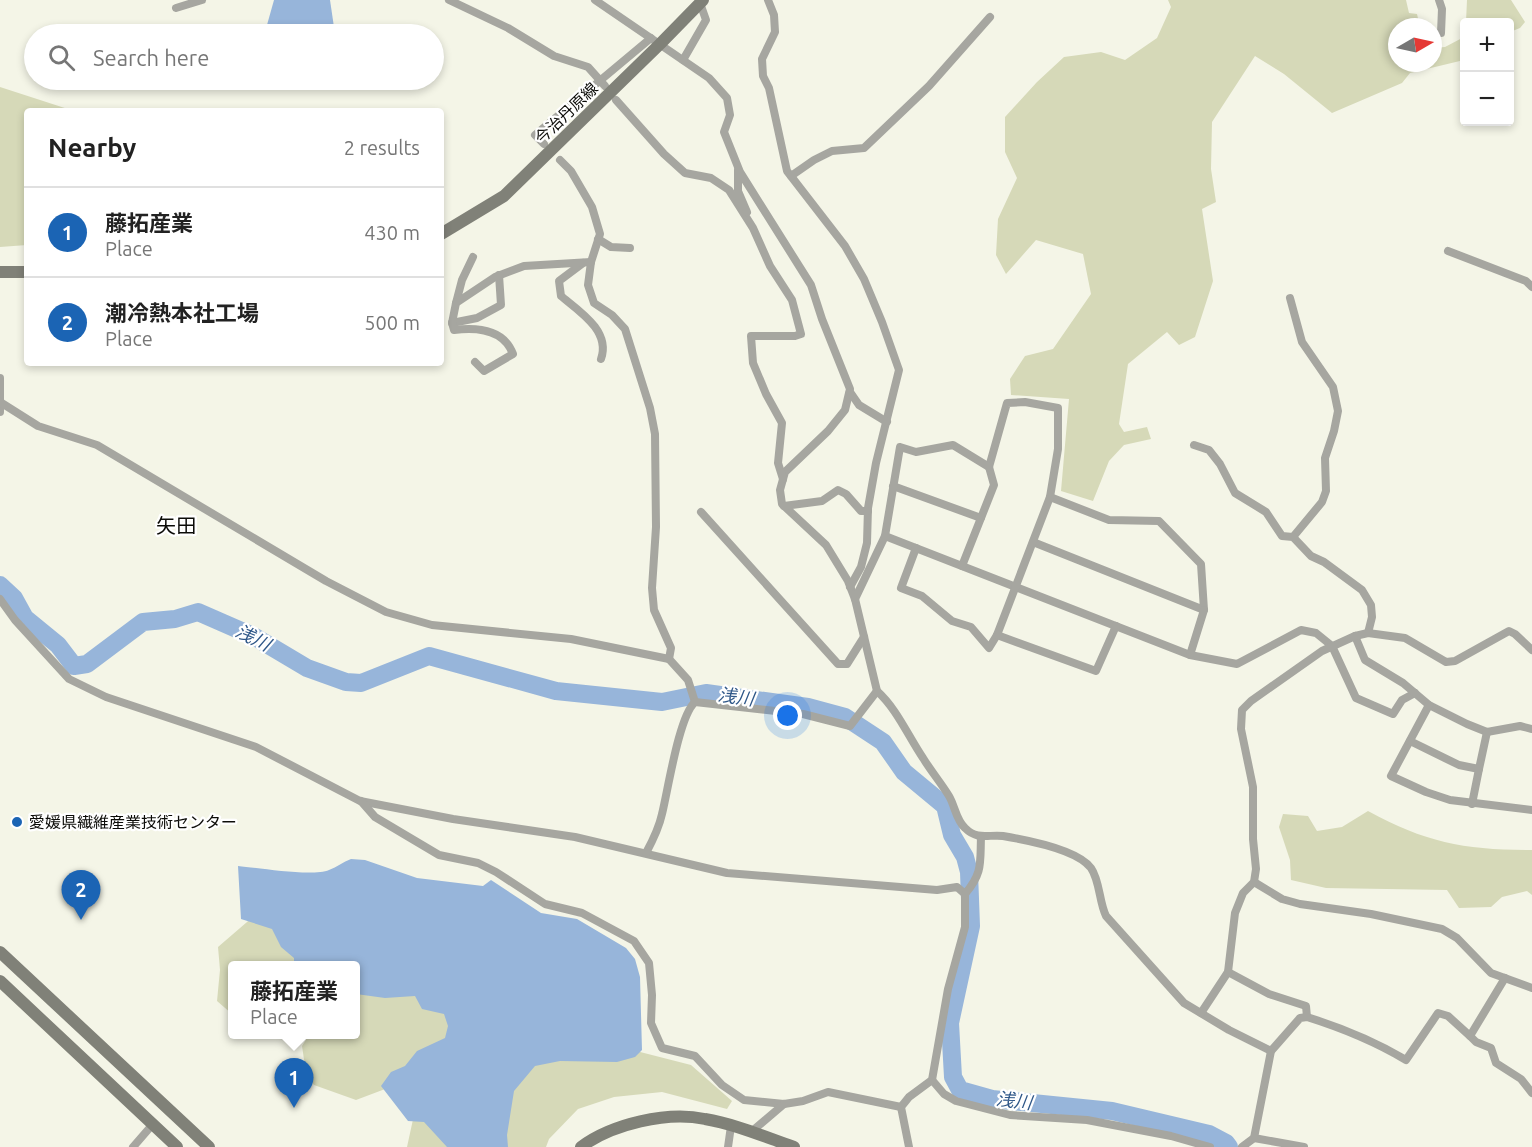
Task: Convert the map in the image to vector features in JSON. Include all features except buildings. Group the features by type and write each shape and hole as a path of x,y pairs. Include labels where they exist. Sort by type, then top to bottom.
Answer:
{"street":[{"path":"176,8 202,0"},
{"path":"449,0 508,28 554,56 588,66 602,83"},
{"path":"595,0 709,78 727,98 730,115 724,132 738,167 811,285 849,392 859,405 887,422"},
{"path":"768,0 774,15 774,32 762,59 763,76 769,88 787,171 845,246 864,279 899,370 876,463 868,511 867,543 861,567 850,587"},
{"path":"1439,0 1442,18"},
{"path":"683,60 706,20 701,2"},
{"name":"今治丹原線","path":"444,232 504,196 656,41 701,2"},
{"path":"791,176 832,151 864,148 929,86 990,17"},
{"path":"544,144 535,135 656,41"},
{"path":"616,100 664,154 685,173 711,178 729,190 753,228"},
{"path":"560,160 571,171 592,207 600,234 587,262 588,285 594,303 612,315 625,329 653,425 656,527 652,588 654,610 672,648 669,659"},
{"path":"738,167 738,191 770,266 792,300 801,334 751,336 753,363 782,423 778,463 783,480"},
{"path":"598,239 611,247 630,248"},
{"path":"1448,251 1526,281 1532,287"},
{"path":"473,257 462,280 456,303 452,323 454,330 470,328 495,333 508,342 513,354 484,371 475,362"},
{"path":"456,303 499,275 524,266 587,262"},
{"path":"587,262 559,281 561,296 586,316 599,332 603,352 601,359"},
{"path":"0,272 24,272"},
{"path":"452,323 477,318 501,305 499,275"},
{"path":"1290,298 1302,342 1333,387 1338,411 1325,458 1326,491 1322,502 1293,537"},
{"path":"0,378 0,412"},
{"path":"849,392 844,410 828,431 785,472 780,490 784,506 826,545 850,587 877,690 887,700 949,797 956,816 965,829 981,837 1001,836 1069,852 1083,860 1093,870 1101,905 1106,916 1184,1003 1271,1051"},
{"path":"0,402 38,426 97,445 326,581 386,612 432,625 571,639 669,659 687,680 695,702"},
{"path":"916,548 901,588 922,596 952,621 971,627 989,648 997,635 1050,497 1058,449 1058,408 1024,402 1007,403 989,467 994,485 962,566"},
{"path":"855,599 885,536 900,447 916,452 953,445 989,467"},
{"path":"1194,445 1209,450 1220,464 1234,493 1266,512 1282,536 1293,537 1311,556 1324,562 1362,590 1371,605 1372,617 1368,633"},
{"path":"893,486 981,518"},
{"path":"784,506 822,501 838,490 846,494 861,511 868,511"},
{"path":"1050,497 1109,520 1159,521 1201,564 1204,610 1190,655"},
{"path":"701,512 838,664 847,664 864,637"},
{"path":"885,536 1190,655 1237,663 1301,630 1316,633 1332,646 1356,698 1393,714 1402,700 1415,693"},
{"path":"1033,542 1204,610"},
{"path":"0,599 15,620 69,679 106,698 256,747 360,801 453,819 575,837 727,873 937,890 957,888 965,894"},
{"path":"997,635 1096,671 1116,626"},
{"path":"1201,1013 1228,972 1235,913 1243,893 1254,882 1256,869 1253,839 1253,787 1241,729 1242,710 1251,700 1322,651 1355,636 1368,633 1405,638 1446,662 1455,661 1509,631 1532,650"},
{"path":"1355,636 1365,660 1403,683 1429,705 1487,732 1520,726 1532,729"},
{"path":"695,702 803,714 850,726 877,690"},
{"path":"646,853 662,815 676,748 690,707 695,702"},
{"path":"1429,705 1391,776 1450,800 1532,810"},
{"path":"1473,804 1487,732"},
{"path":"1410,741 1459,765 1479,769"},
{"path":"360,801 375,817 439,855 478,863 545,904 582,913 634,941 649,963 652,996 651,1023 662,1048 695,1056 722,1085 744,1100 784,1104 802,1101 828,1092 901,1107"},
{"path":"909,1147 901,1107 909,1097 932,1080 948,989 965,927 965,894 977,880 981,837"},
{"path":"1254,882 1291,902 1442,928 1456,938 1491,973 1532,988"},
{"path":"0,952 208,1147"},
{"path":"1228,972 1269,994 1306,1006 1307,1017"},
{"path":"1470,1036 1505,978"},
{"path":"0,981 177,1147"},
{"path":"1242,1147 1254,1138 1271,1051 1300,1018 1307,1017 1348,1030 1406,1060 1438,1013 1448,1016 1476,1042 1491,1048 1496,1063 1521,1079 1532,1093"},
{"path":"932,1080 944,1094 956,1101 1010,1115 1087,1120 1171,1136 1210,1147"},
{"path":"751,1132 784,1104"},
{"path":"581,1147 617,1127 660,1118 704,1118 794,1147"},
{"path":"133,1147 153,1124"},
{"path":"728,1147 731,1126"},
{"path":"1254,1138 1304,1147"}],"green space":[{"path":"1168,0 1406,0 1409,13 1417,14 1418,18 1388,18 1388,72 1414,72 1410,73 1402,83 1332,113 1284,74 1255,56 1212,122 1211,169 1216,202 1202,209 1213,281 1195,337 1179,345 1167,332 1128,364 1119,424 1124,432 1147,427 1151,439 1124,445 1109,461 1093,501 1061,491 1069,399 1011,395 1010,379 1025,356 1053,349 1091,294 1083,254 1036,240 1006,274 996,255 998,219 1017,178 1005,152 1005,117 1064,57 1101,52 1125,60 1157,38 1171,7"},
{"path":"1467,0 1511,0 1525,22 1514,30 1514,18 1466,18"},
{"path":"1460,39 1460,61 1442,65 1442,47"},
{"path":"0,87 65,108 24,108 24,245 0,247"},
{"path":"1368,811 1409,831 1447,842 1508,850 1532,850 1532,895 1527,891 1502,897 1491,907 1459,908 1447,890 1326,888 1291,880 1290,860 1279,827 1283,814 1308,816 1317,831 1342,827"},
{"path":"261,910 529,1047 605,1043 691,1065 732,1101 727,1109 662,1092 614,1097 578,1109 549,1139 546,1147 407,1147 417,1101 401,1083 356,1100 314,1085 306,1073 302,1046 306,1039 360,1039 360,961 228,961 228,1011 217,1001 220,970 218,947"}],"water":[{"path":"274,0 330,0 334,24 267,24"},
{"path":"351,859 365,860 417,878 483,886 491,880 541,913 577,919 626,948 635,959 640,977 642,1050 635,1057 617,1062 560,1061 535,1066 514,1091 507,1135 508,1147 447,1147 424,1122 408,1121 381,1086 391,1072 405,1066 417,1051 445,1038 448,1026 444,1014 422,1009 415,996 385,998 360,995 360,961 294,961 294,958 281,947 272,929 241,919 238,866 311,873 329,870"}],"waterway":[{"name":"浅川","path":"0,585 14,598 25,618 58,645 74,666 87,664 143,622 175,619 198,612 255,637 307,668 346,682 361,683 429,656 556,691 662,702 706,693 808,707 845,717 883,742 904,772 945,806 952,835 965,857 969,872 971,926 950,1023 953,1077 960,1090 992,1099 1112,1111 1209,1134 1229,1147"}],"place":[{"name":"愛媛県繊維産業技術センター","path":"17,822"},
{"name":"潮冷熱本社工場","path":"81,920"},
{"name":"藤拓産業","path":"294,1108"}],"district":[{"name":"矢田","path":"176,526"}]}
